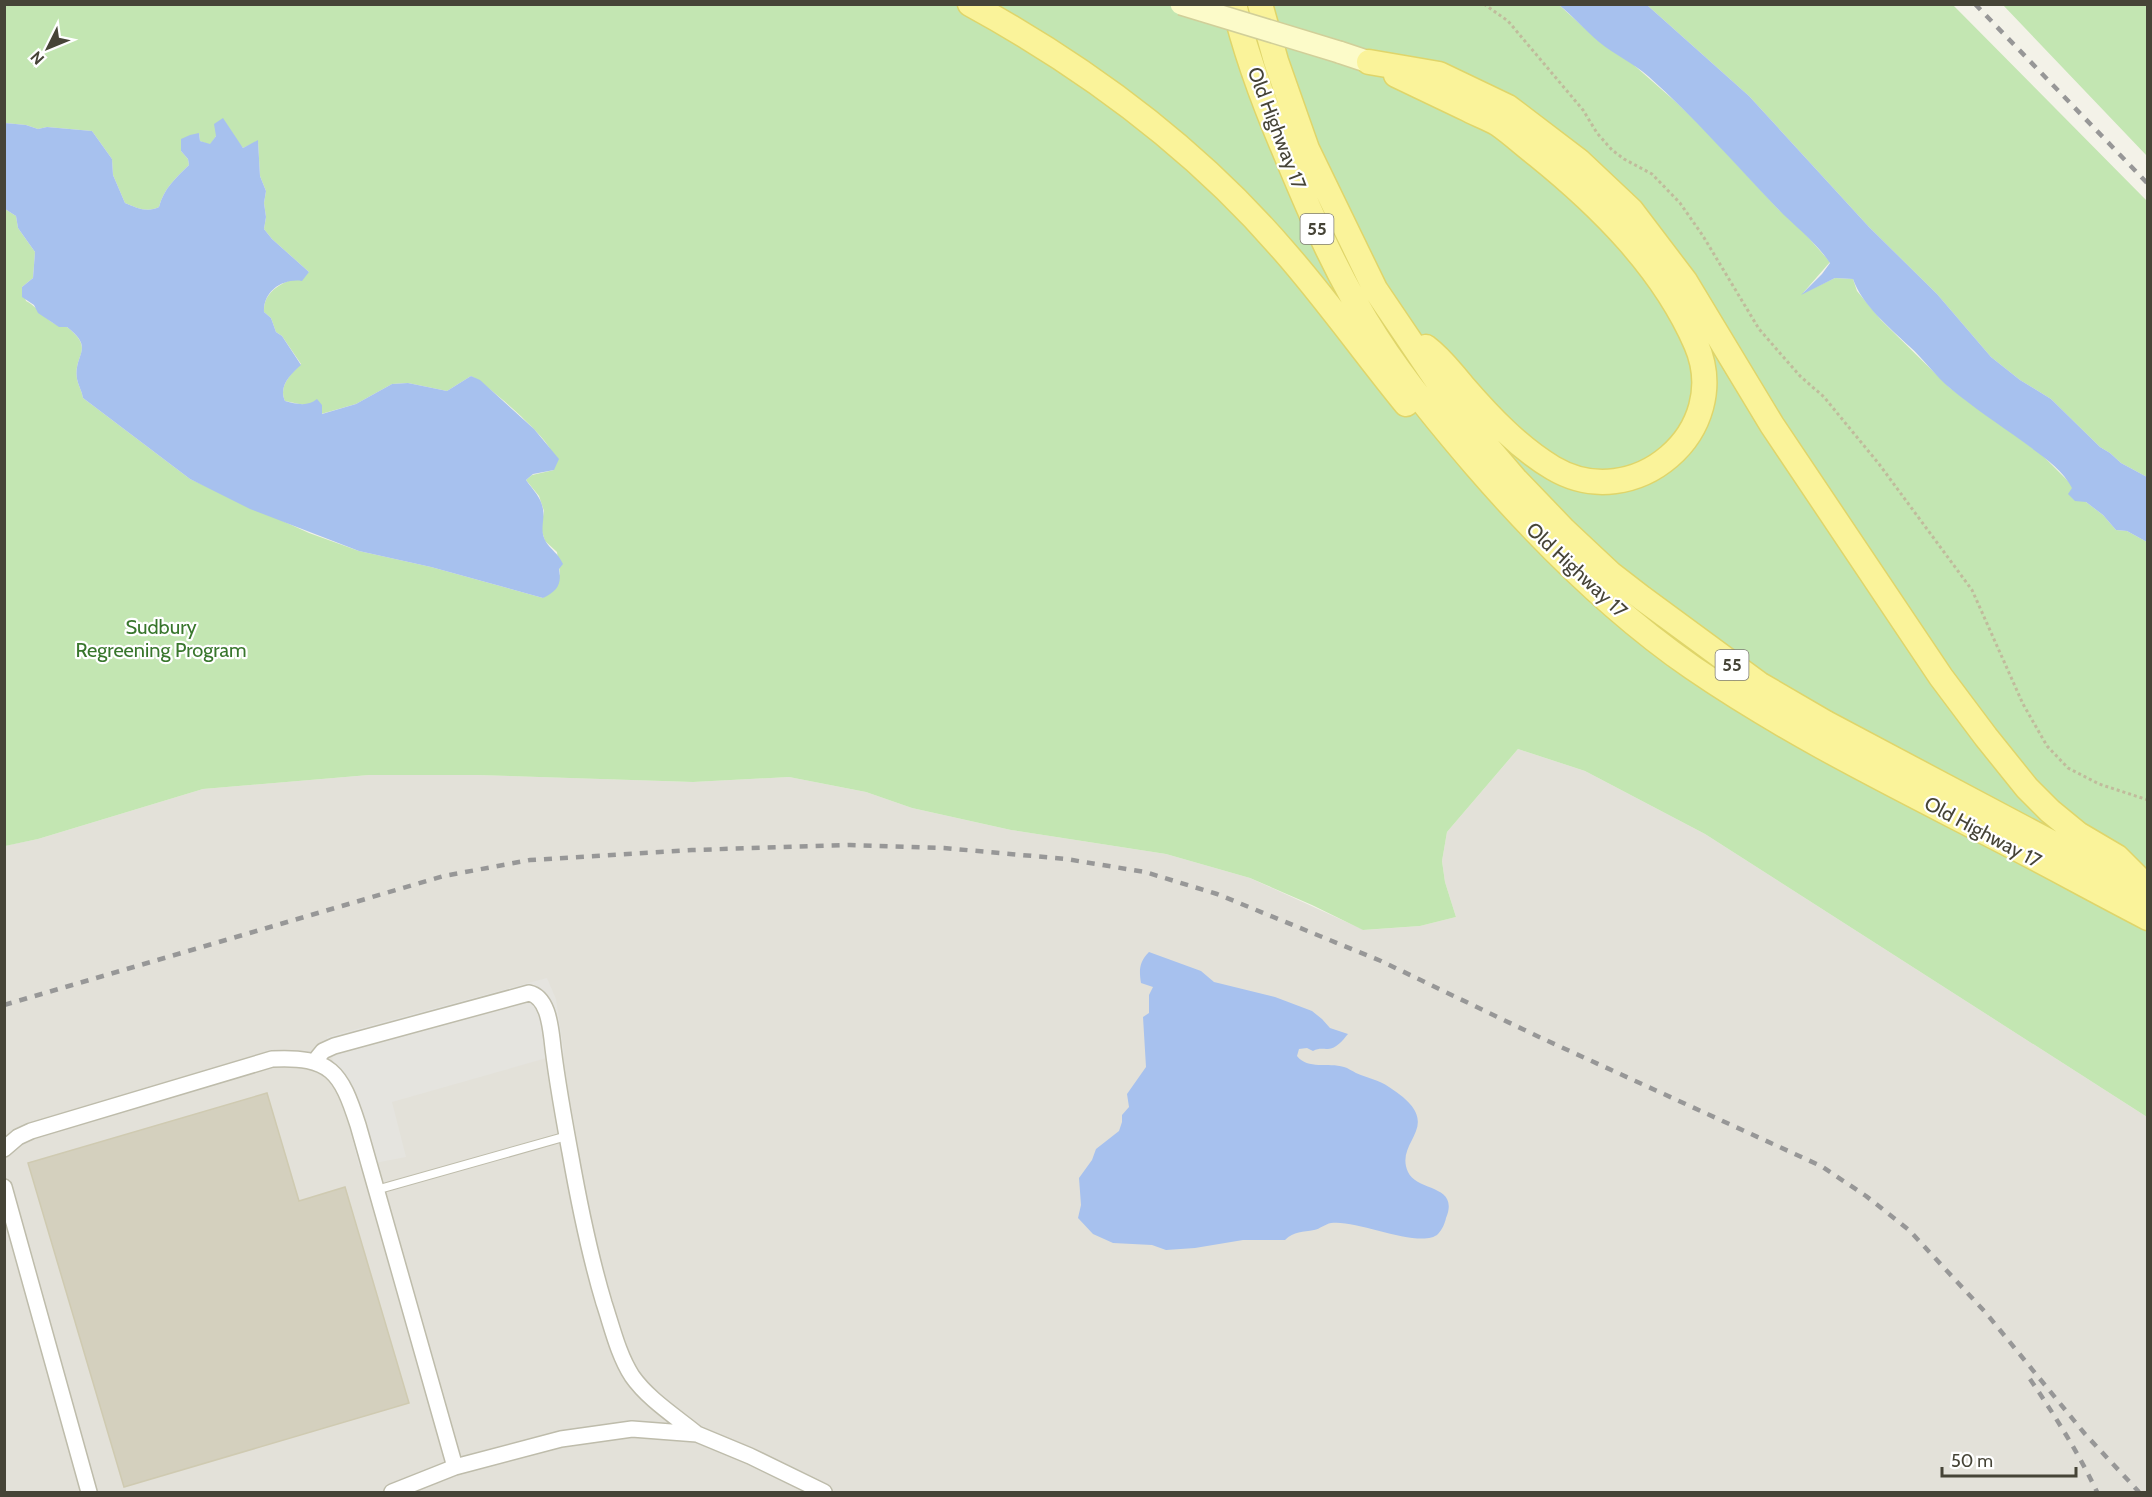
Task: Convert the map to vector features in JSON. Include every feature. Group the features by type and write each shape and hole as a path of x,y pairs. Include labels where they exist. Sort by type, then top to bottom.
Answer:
{"main road":[{"path":"970,4 1033,40 1099,85 1128,106 1199,166 1283,250 1411,410 1446,430"},
{"path":"1180,4 1369,62 1498,124 1558,172 1607,216 1653,271 1688,328 1703,365 1705,388 1701,407 1682,443 1662,464 1645,473 1612,481 1592,481 1574,477 1554,469 1518,442 1484,409 1443,360 1401,328"},
{"name":"Old Highway 17","path":"1234,4 1264,101 1321,237 1377,338 1408,383 1520,516 1635,623 1690,666 1762,712 1850,763 2148,918"},
{"name":"Old Highway 17","path":"1260,4 1275,61 1307,149 1375,289 1446,394 1515,479 1564,530 1611,574 1759,684 1826,723 2148,894"},
{"path":"1369,62 1439,74 1508,107 1580,161 1631,210 1685,281 1772,425 1941,677 1986,737 2027,788 2050,811 2078,834 2117,858 2148,888"}],"street":[{"path":"314,1062 323,1051 334,1046 530,993 537,995 543,1003 551,1026 557,1084 583,1224 598,1282 618,1344 632,1375 641,1387 696,1434"},
{"path":"4,1149 18,1137 31,1131 272,1059 296,1058 314,1062 331,1071 342,1082 348,1093 455,1467"},
{"path":"4,1187 89,1492"},
{"path":"392,1492 455,1467 561,1439 632,1429 696,1434 750,1456 824,1492"}],"lane":[{"path":"376,1190 567,1136"}],"path":[{"path":"1484,4 1508,21 1583,110 1612,150 1652,174 1680,203 1760,329 1800,375 1824,397 1879,464 1972,590 2023,704 2047,746 2068,768 2099,784 2148,800"}],"shaded area":[{"path":"1518,749 1585,771 1705,834 2147,1117 2147,1492 5,1492 4,846 38,839 203,789 369,775 477,775 693,782 789,777 866,792 912,808 1011,830 1166,854 1250,878 1364,930 1420,926 1456,917 1445,882 1442,861 1447,832"},
{"path":"547,978 556,999 564,1053 392,1102 406,1157 359,1166 327,1037"}],"green space":[{"name":"Sudbury Regreening Program","path":"5,5 1232,5 1375,338 1634,625 2147,920 2147,1117 1705,834 1585,771 1518,749 1447,832 1442,861 1445,882 1456,917 1420,926 1363,930 1250,878 1166,854 1011,830 912,808 866,792 789,777 693,782 477,775 369,775 203,789 38,839 5,846 5,209 16,216 18,228 35,252 33,278 22,287 26,301 55,324 67,327 80,341 82,347 77,379 83,398 190,479 309,533 359,551 431,567 543,598 560,574 557,552 545,541 541,528 544,511 539,496 526,480 532,475 554,470 550,449 525,420 479,381 471,376 447,391 408,383 392,384 356,404 321,414 312,404 304,405 285,401 284,385 301,364 282,336 276,332 271,318 264,312 265,303 273,290 309,272 264,229 266,191 260,176 258,141 243,148 237,141 216,136 210,145 200,141 199,133 181,151 188,159 189,165 167,189 159,207 146,210 125,203 113,175 112,159 92,131 47,127 38,129 5,123"},
{"path":"1261,5 1559,5 1600,42 1627,59 1677,103 1778,209 1799,227 1830,262 1803,293 1835,278 1853,279 1857,291 1881,320 1950,388 2041,454 2116,530 2127,531 2147,542 2147,892 1827,722 1566,529 1376,289"},
{"path":"1647,5 1953,5 2147,201 2147,477 2121,463 2100,447 2051,399 2020,380 1991,357 1937,294 1869,227 1749,96"},
{"path":"2003,5 2147,5 2147,156"}],"water":[{"path":"1559,5 1647,5 1749,96 1869,227 1937,294 1991,357 2020,380 2051,399 2100,447 2121,463 2147,477 2147,542 2127,531 2116,530 2103,515 2086,502 2075,501 2068,494 2072,488 2068,481 2056,468 1945,384 1877,315 1857,289 1853,279 1835,278 1801,295 1830,263 1824,255 1665,92 1642,71 1599,42"},
{"path":"223,118 243,148 258,140 260,176 266,191 264,229 309,272 302,281 281,284 271,292 265,305 264,312 271,318 276,332 282,336 301,365 284,385 285,401 306,404 317,399 322,405 322,414 356,404 392,384 408,383 447,391 471,376 480,380 534,429 559,459 554,470 533,474 526,480 542,505 544,538 563,564 559,569 559,583 552,593 543,598 431,567 359,551 250,509 190,479 83,398 77,379 82,347 80,341 67,327 59,327 38,313 34,305 22,297 22,287 33,278 35,252 18,228 16,216 5,209 5,123 38,129 47,127 92,131 112,159 113,175 125,203 150,210 159,207 167,189 189,165 188,159 181,151 181,139 199,133 200,141 210,144 216,136 214,124"},
{"path":"1149,952 1201,971 1214,982 1275,997 1312,1011 1330,1028 1348,1034 1334,1048 1313,1051 1307,1048 1299,1049 1297,1056 1307,1063 1346,1067 1385,1085 1407,1100 1416,1112 1418,1122 1405,1160 1408,1172 1420,1183 1443,1194 1449,1207 1446,1220 1438,1234 1430,1238 1418,1238 1356,1225 1331,1223 1295,1233 1285,1240 1243,1240 1166,1250 1152,1245 1113,1243 1093,1234 1078,1218 1081,1205 1079,1178 1092,1160 1096,1149 1119,1131 1122,1115 1129,1107 1127,1094 1146,1067 1143,1017 1149,1013 1149,995 1153,987 1141,983 1140,970 1143,959"}],"building":[{"path":"267,1093 299,1201 345,1187 409,1403 124,1487 28,1163"}],"railway":[{"path":"1975,4 2148,184"},
{"path":"4,1005 444,876 530,860 692,850 850,845 944,848 1066,859 1145,872 1217,894 1381,961 1537,1036 1821,1166 1866,1196 1909,1230 1986,1313 2085,1434 2139,1492"},
{"path":"2030,1379 2066,1434 2097,1492"}]}
